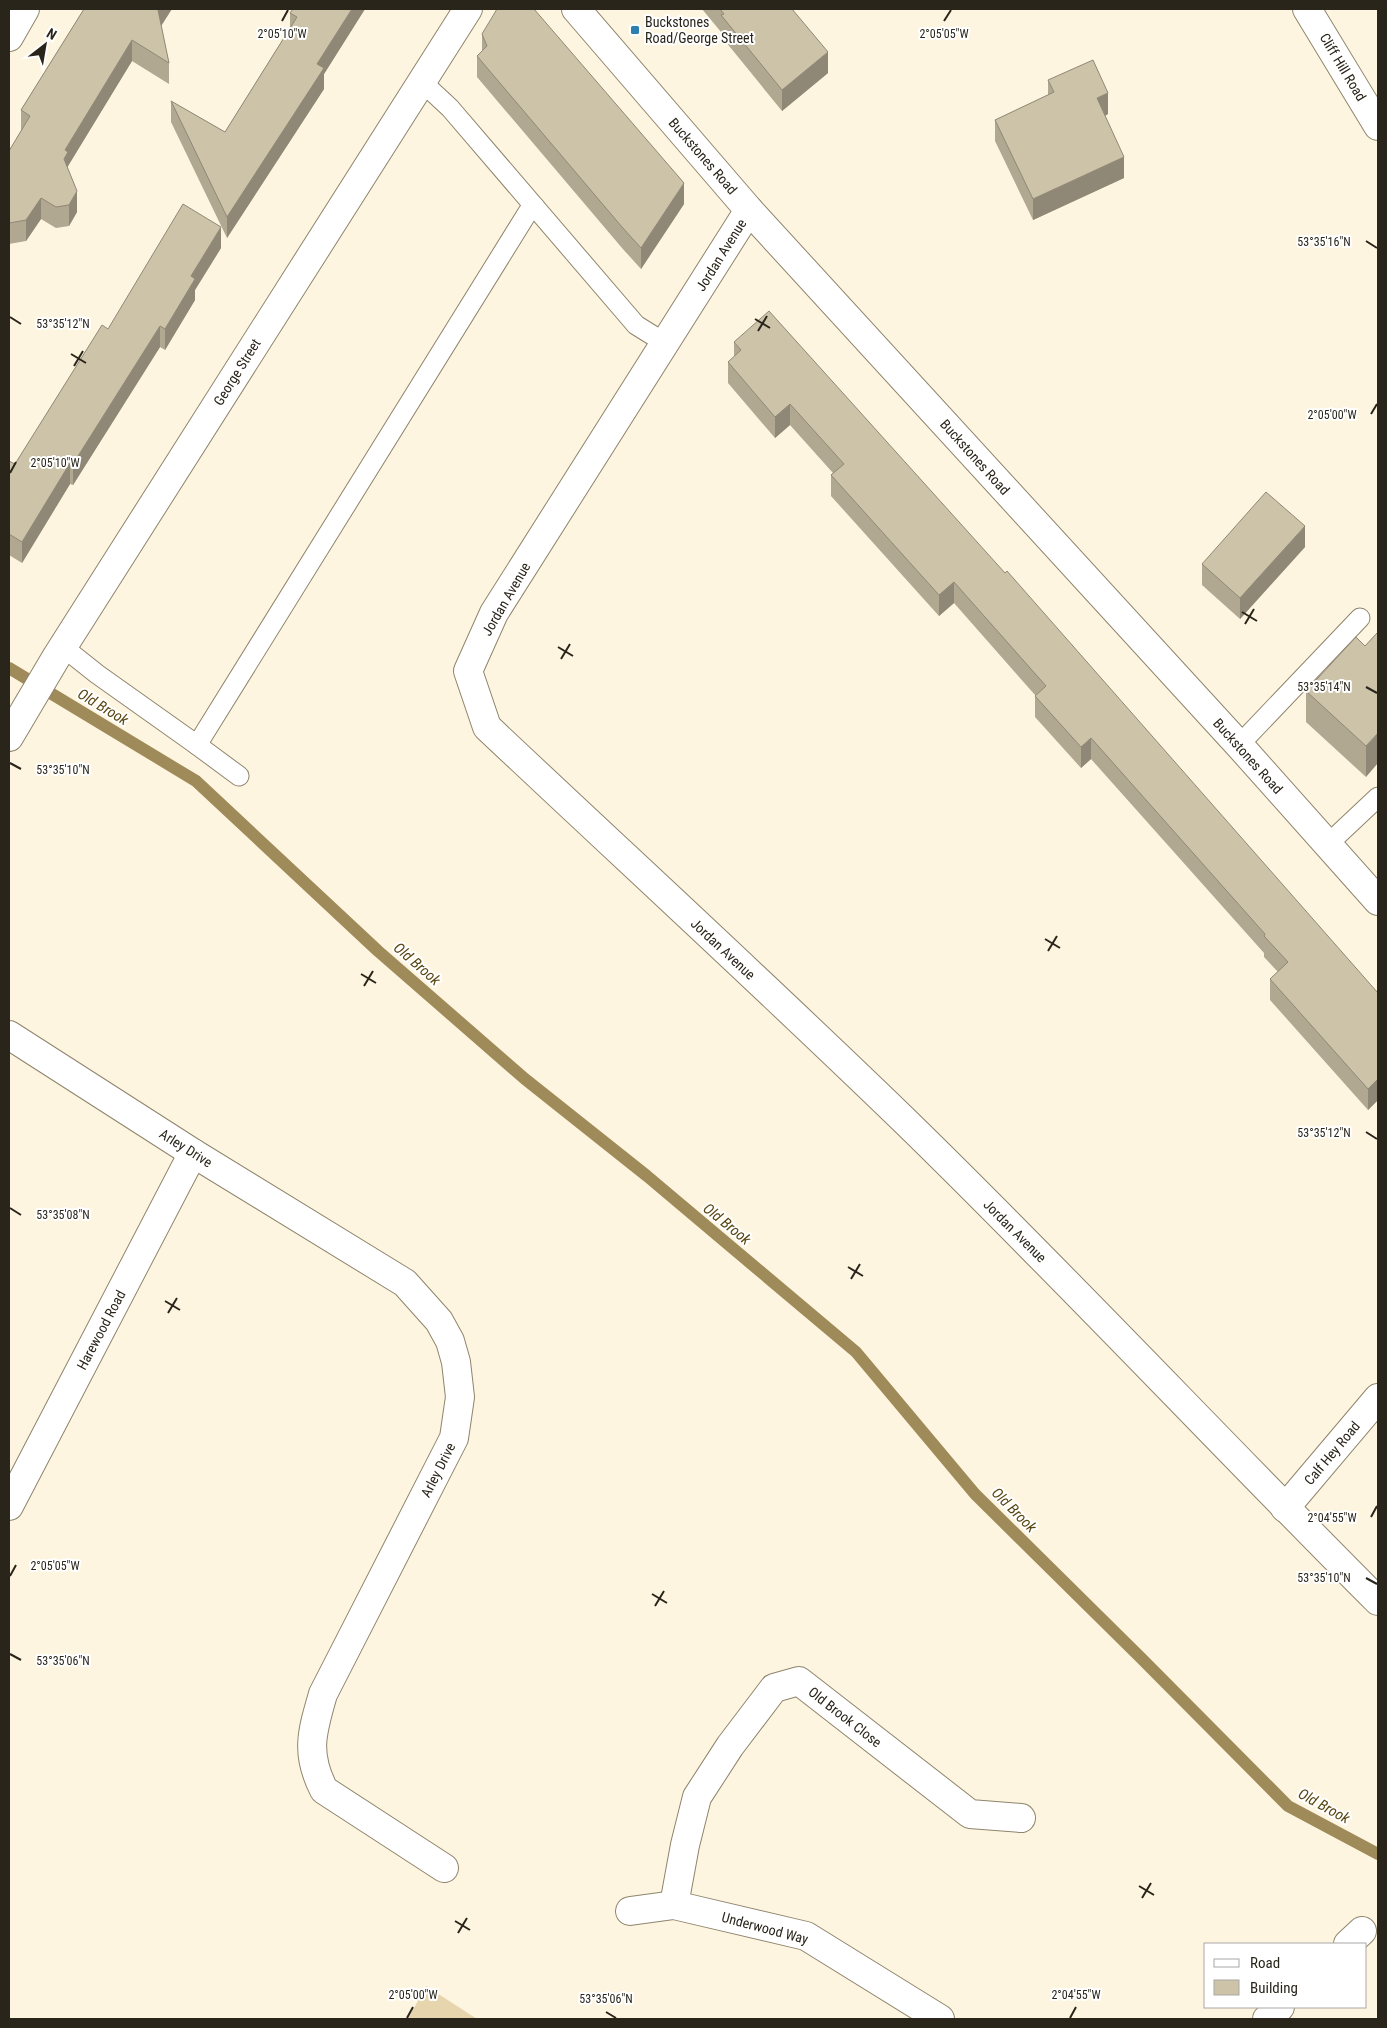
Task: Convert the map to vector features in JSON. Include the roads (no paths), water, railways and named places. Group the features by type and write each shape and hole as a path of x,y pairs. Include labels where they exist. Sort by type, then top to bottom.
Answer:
{"street":[{"name":"George Street","path":"9,737 60,651 468,9"},
{"name":"Buckstones Road","path":"576,9 749,210 1239,745 1378,901"},
{"name":"Cliff Hill Road","path":"1307,9 1378,126"},
{"name":"Jordan Avenue","path":"749,210 494,614 468,671 488,727 907,1123 1140,1356 1285,1508 1378,1601"},
{"name":"Arley Drive","path":"9,1035 192,1153 405,1284 439,1322 450,1341 456,1362 460,1397 454,1438 323,1694 313,1729 312,1756 316,1774 324,1790 444,1868"},
{"name":"Harewood Road","path":"9,1506 192,1153"},
{"name":"Calf Hey Road","path":"1285,1508 1378,1398"},
{"name":"Old Brook Close","path":"674,1905 685,1845 697,1797 730,1746 774,1688 799,1681 970,1814 1021,1818"},
{"name":"Underwood Way","path":"630,1910 674,1905 806,1936 940,2019"},
{"path":"1266,2019 1279,2008"}],"lane":[{"path":"421,81 450,108 636,325 665,343"},
{"path":"197,745 528,212 535,207"},
{"path":"1239,745 1360,618"},
{"path":"60,651 96,674 239,776"},
{"path":"1328,844 1378,797"}],"waterway":[{"name":"Old Brook","path":"9,668 196,781 378,951 525,1079 647,1176 856,1352 975,1494 1288,1806 1378,1854"}],"place":[{"name":"Buckstones Road/George Street","path":"635,30"}]}
